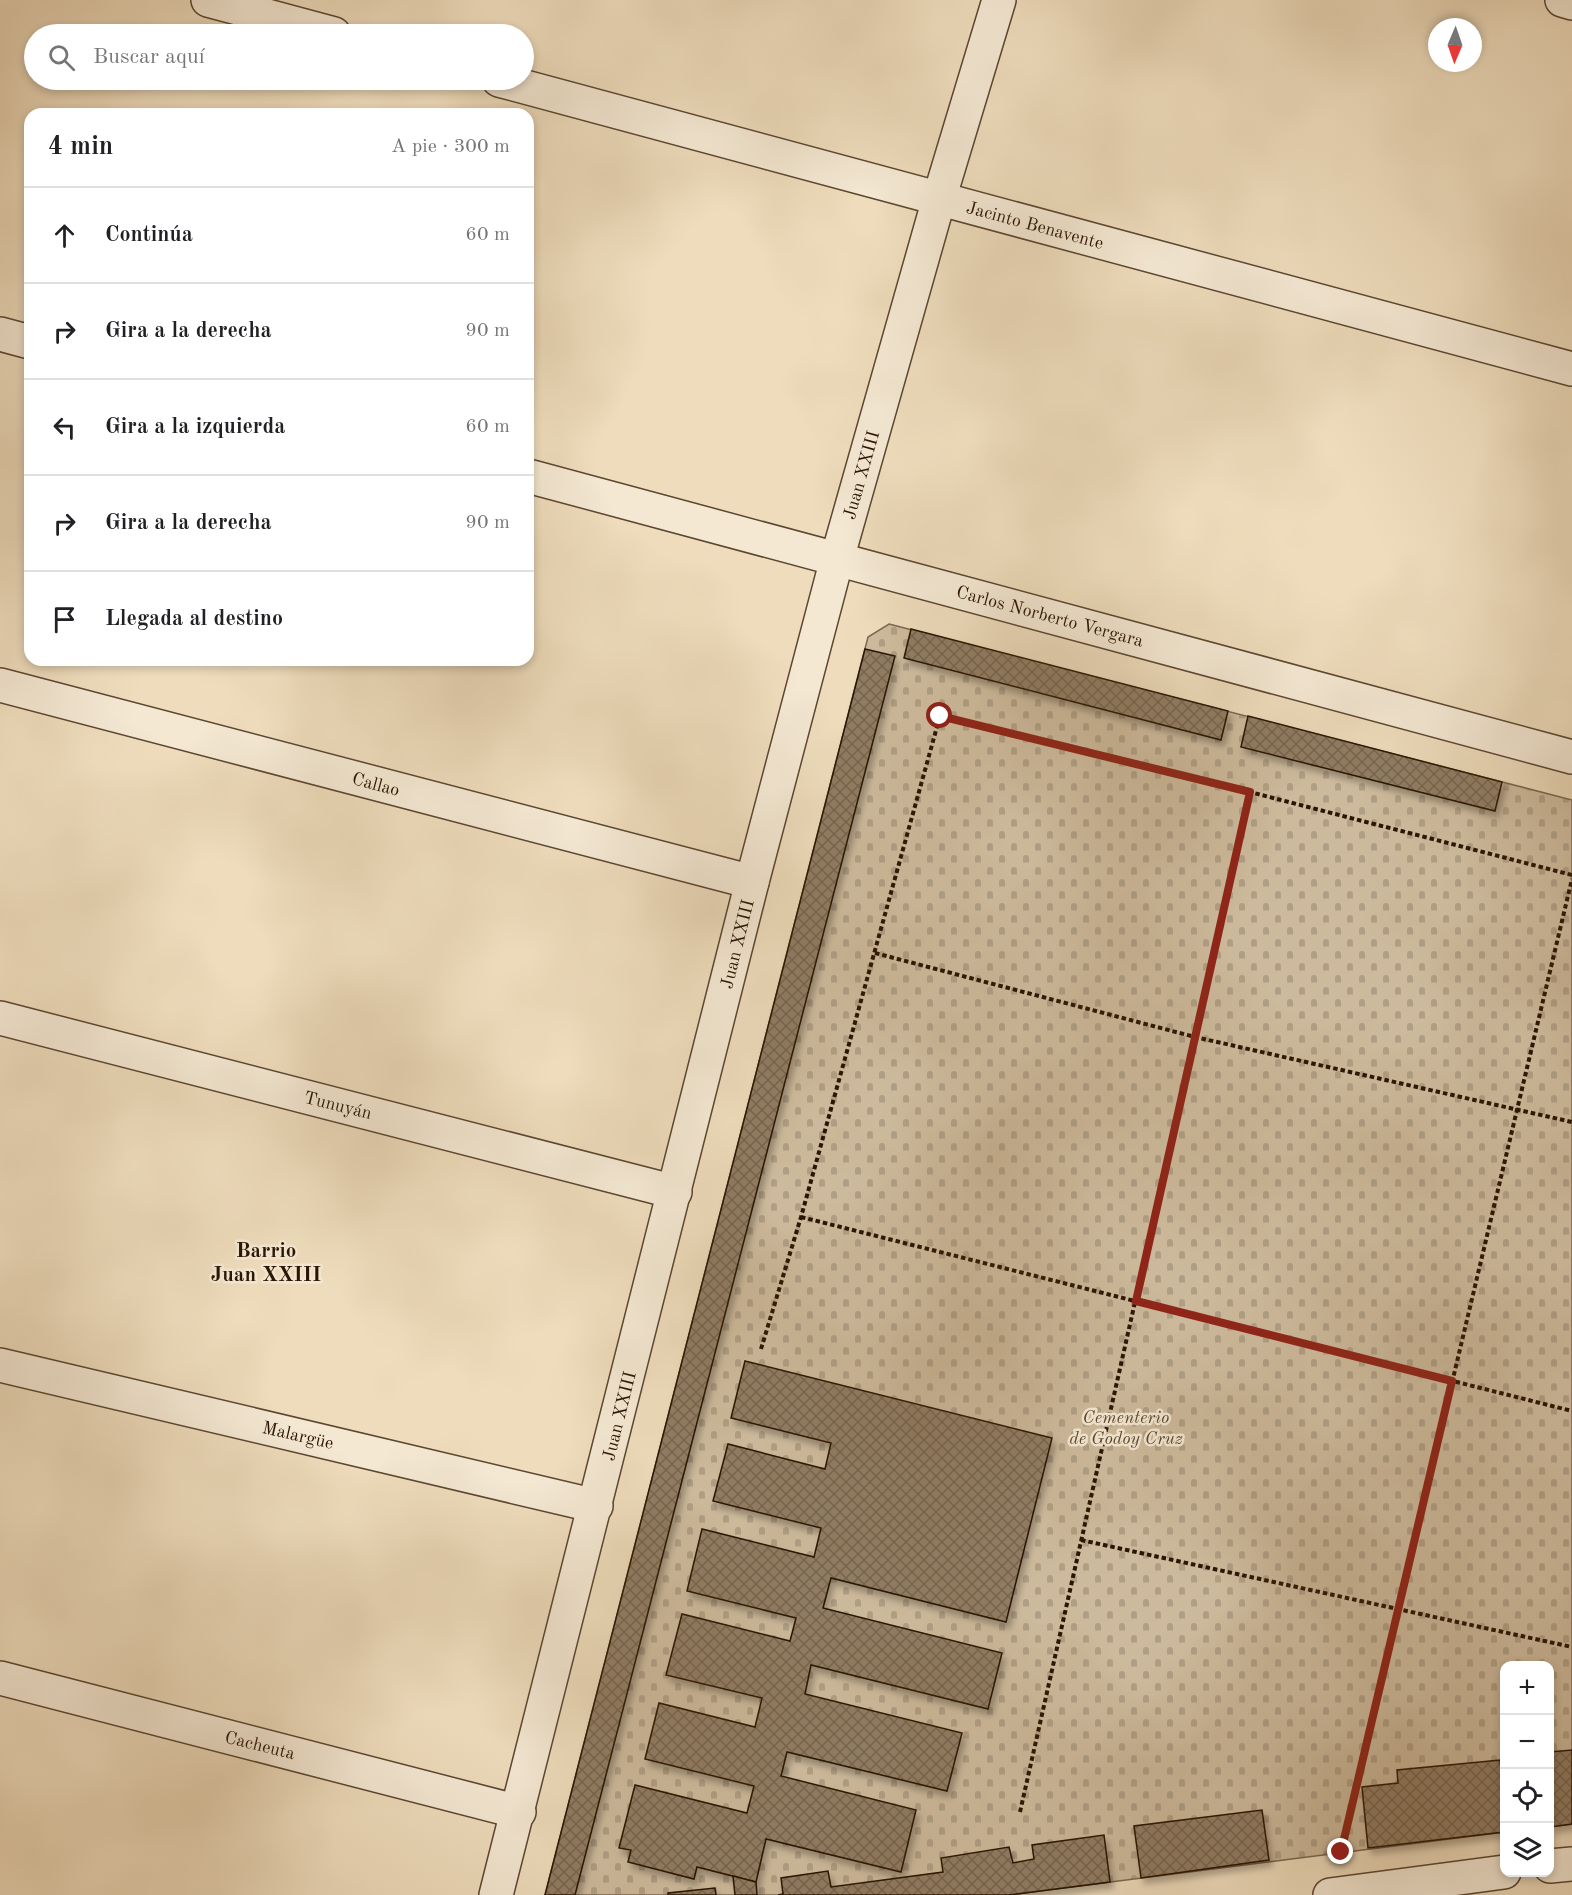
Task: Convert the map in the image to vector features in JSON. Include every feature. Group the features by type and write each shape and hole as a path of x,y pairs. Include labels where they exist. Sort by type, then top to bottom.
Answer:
{"street":[{"path":"208,0 297,24"},
{"name":"Juan XXIII","path":"496,1895 519,1812 752,882 837,559 939,200 999,0"},
{"path":"1562,0 1572,3"},
{"name":"Jacinto Benavente","path":"534,90 1572,369"},
{"path":"0,334 24,340"},
{"name":"Carlos Norberto Vergara","path":"534,478 1572,757"},
{"name":"Callao","path":"0,686 752,882"},
{"name":"Tunuyán","path":"0,1018 675,1192"},
{"name":"Malargüe","path":"0,1365 596,1506"},
{"name":"Cacheuta","path":"0,1678 519,1812"},
{"path":"1554,1865 1572,1863"},
{"path":"1330,1895 1431,1888 1500,1873"}],"path":[{"path":"761,1349 801,1217 940,716 1250,792 1572,877 1337,1863"},
{"path":"1020,1812 1250,792"},
{"path":"875,953 1194,1037 1572,1122"},
{"path":"801,1217 1572,1412"},
{"path":"1081,1540 1572,1647"}],"green space":[{"name":"Cementerio de Godoy Cruz","path":"889,624 1572,800 1572,1824 1554,1826 1554,1661 1500,1661 1500,1833 1009,1895 545,1895 868,637"}],"building":[{"path":"911,629 1228,711 1221,740 904,658"},
{"path":"865,649 895,656 575,1895 545,1895"},
{"path":"1248,716 1502,782 1495,811 1241,747"},
{"path":"745,1361 1052,1438 1006,1622 831,1578 823,1608 1002,1653 988,1709 811,1665 805,1694 962,1733 947,1791 787,1752 781,1776 916,1810 901,1872 766,1839 756,1882 697,1867 694,1879 628,1862 631,1850 619,1848 635,1785 747,1813 754,1786 645,1759 659,1703 755,1727 762,1698 666,1675 682,1614 790,1641 796,1618 687,1591 702,1529 814,1557 821,1528 713,1501 728,1444 825,1469 831,1443 731,1418"},
{"path":"1572,1750 1572,1824 1554,1826 1554,1769 1554,1752"},
{"path":"1500,1760 1500,1832 1368,1848 1362,1787 1398,1783 1397,1770"},
{"path":"1262,1810 1269,1860 1141,1878 1134,1826"},
{"path":"1104,1835 1110,1882 1009,1895 778,1895 783,1894 781,1878 828,1871 831,1887 943,1872 941,1858 1009,1847 1013,1863 1034,1859 1032,1845"},
{"path":"733,1876 756,1882 757,1895 735,1895"},
{"path":"715,1888 716,1895 668,1895 668,1893"}],"district":[{"name":"Barrio Juan XXIII","path":"266,1262"}],"route":[{"path":"940,716 1250,792 1136,1301 1452,1381 1341,1852"}]}
